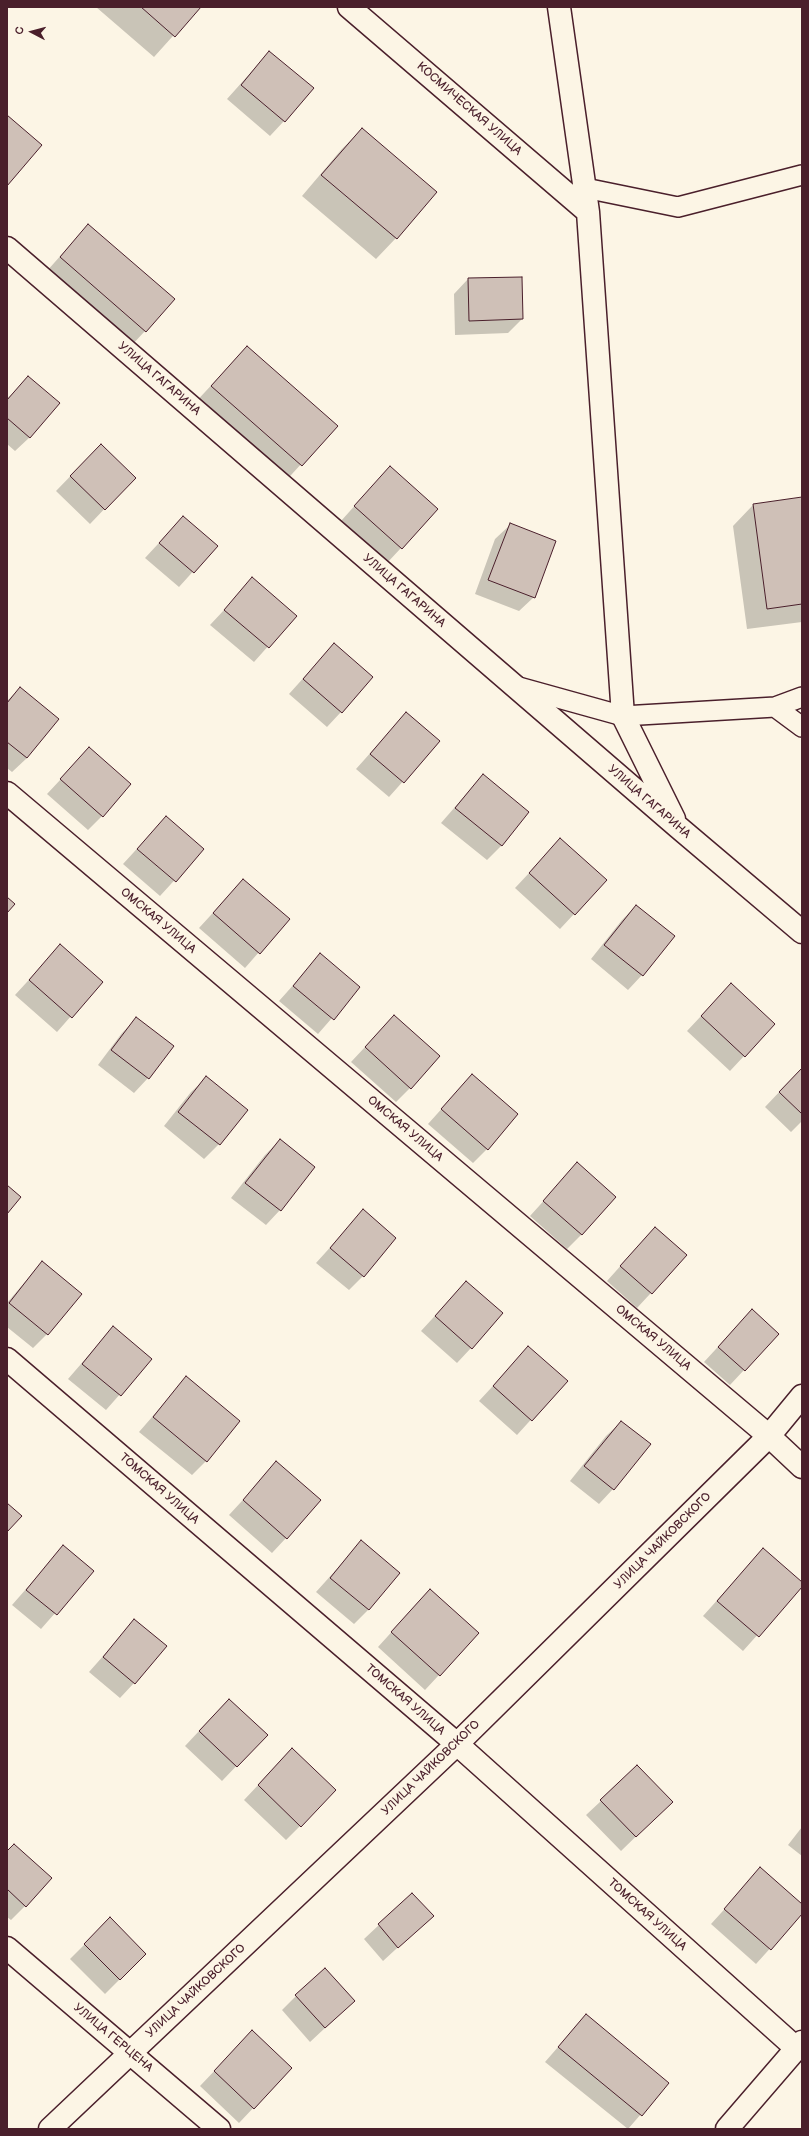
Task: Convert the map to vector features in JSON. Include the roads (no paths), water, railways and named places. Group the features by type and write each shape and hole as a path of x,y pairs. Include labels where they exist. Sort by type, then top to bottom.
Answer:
{"street":[{"name":"КОСМИЧЕСКАЯ УЛИЦА","path":"349,7 588,212"},
{"path":"559,7 588,212 623,716 678,827"},
{"name":"УЛИЦА ГАГАРИНА","path":"7,248 514,686 802,932"},
{"name":"ОМСКАЯ УЛИЦА","path":"7,793 769,1436 802,1467"},
{"name":"ТОМСКАЯ УЛИЦА","path":"7,1359 457,1744 799,2045"},
{"name":"УЛИЦА ЧАЙКОВСКОГО","path":"50,2129 457,1744 769,1436 802,1396"},
{"name":"УЛИЦА ГЕРЦЕНА","path":"7,1948 131,2052 219,2129"},
{"path":"727,2129 799,2045"}],"lane":[{"path":"584,188 678,207 802,175"},
{"path":"514,686 623,716 775,707 802,697"},
{"path":"775,707 802,727"}]}
